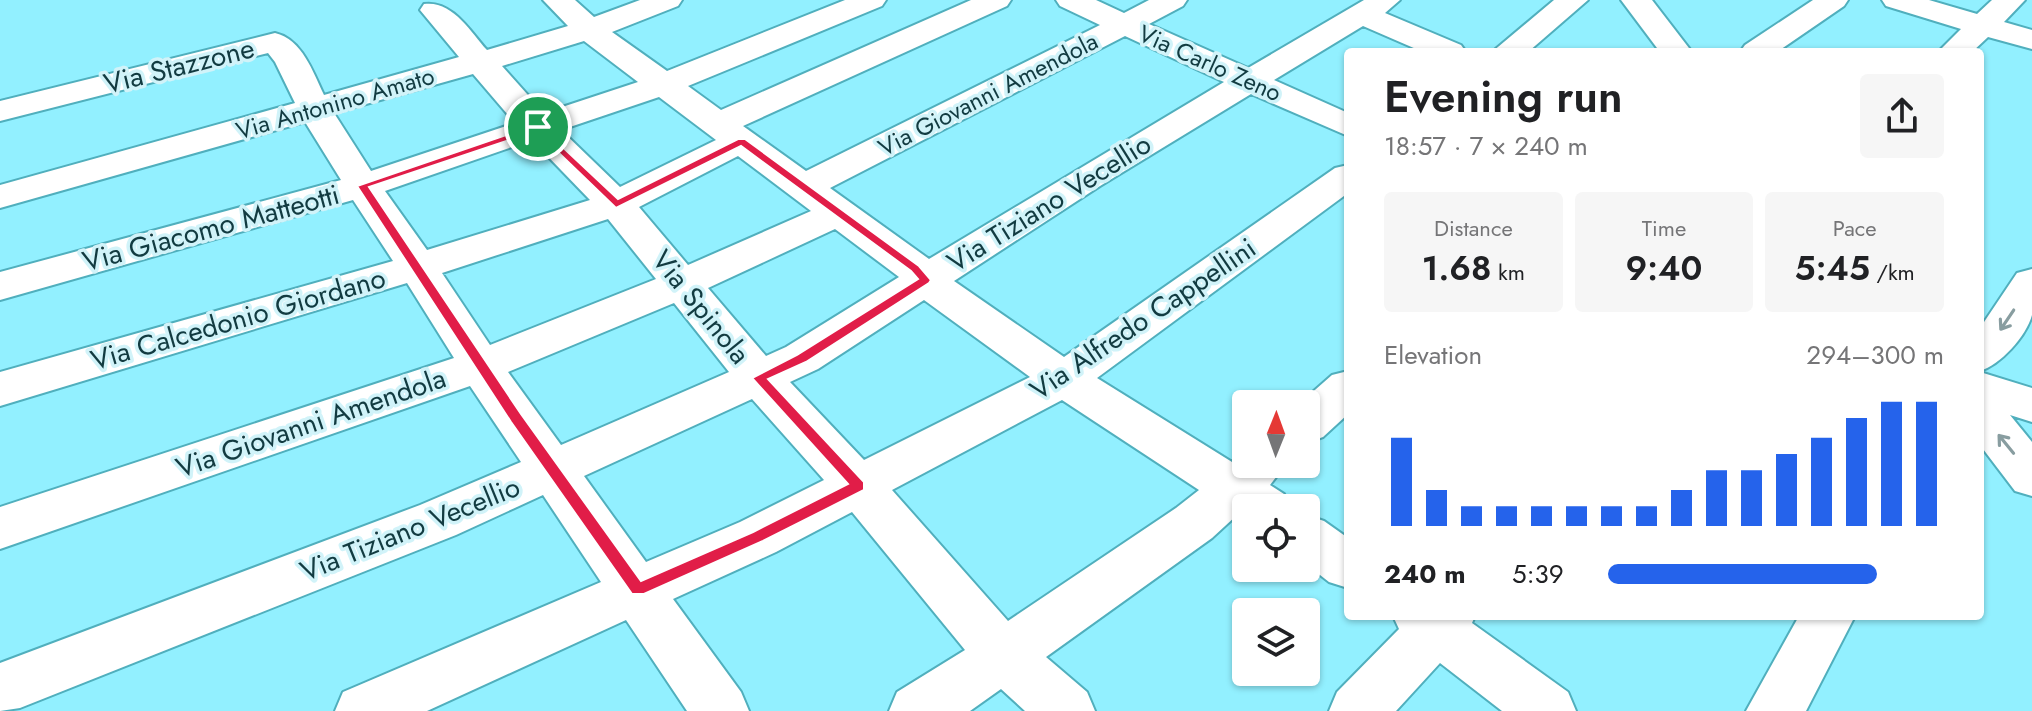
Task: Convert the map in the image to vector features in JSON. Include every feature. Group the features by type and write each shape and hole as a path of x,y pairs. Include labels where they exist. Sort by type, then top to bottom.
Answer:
{"street":[{"path":"558,0 589,30 915,269 925,280 1064,379 1254,486 1194,523 918,711"},
{"name":"Via Antonino Amato","path":"0,197 589,30 667,0"},
{"name":"Via Giacomo Matteotti","path":"0,286 362,186 664,84 871,0"},
{"name":"Via Calcedonio Giordano","path":"0,389 417,267 616,204 730,132 996,0"},
{"name":"Via Carlo Zeno","path":"1071,0 1344,124"},
{"name":"Via Giovanni Amendola","path":"0,528 480,366 682,284 1125,24 1172,0"},
{"path":"1513,48 1573,0"},
{"path":"1636,0 1673,48"},
{"path":"1762,48 1833,0"},
{"path":"1897,0 2032,40"},
{"path":"1958,48 2010,0"},
{"path":"1373,7 1443,48"},
{"name":"Via Tiziano Vecellio","path":"0,689 438,520 802,358 1373,7"},
{"name":"Via Spinola","path":"435,10 538,127 616,204 759,378 859,486 1003,655 1066,711"},
{"name":"Via Stazzone","path":"0,111 275,42 290,59 315,110 362,186 480,366 720,711"},
{"name":"Via Alfredo Cappellini","path":"364,711 758,537 1064,379 1344,179"},
{"path":"1984,351 2032,283"},
{"path":"1984,390 2032,405"},
{"path":"1320,412 1344,391"},
{"path":"1984,416 2032,477"},
{"path":"1320,546 1344,563"},
{"path":"1358,711 1435,620 1547,711"},
{"path":"1782,709 1826,620"}],"route":[{"path":"538,127 616,204 741,141 915,269 925,280 802,358 759,378 859,486 758,537 638,589 480,366 465,338 362,186 538,127"}]}
